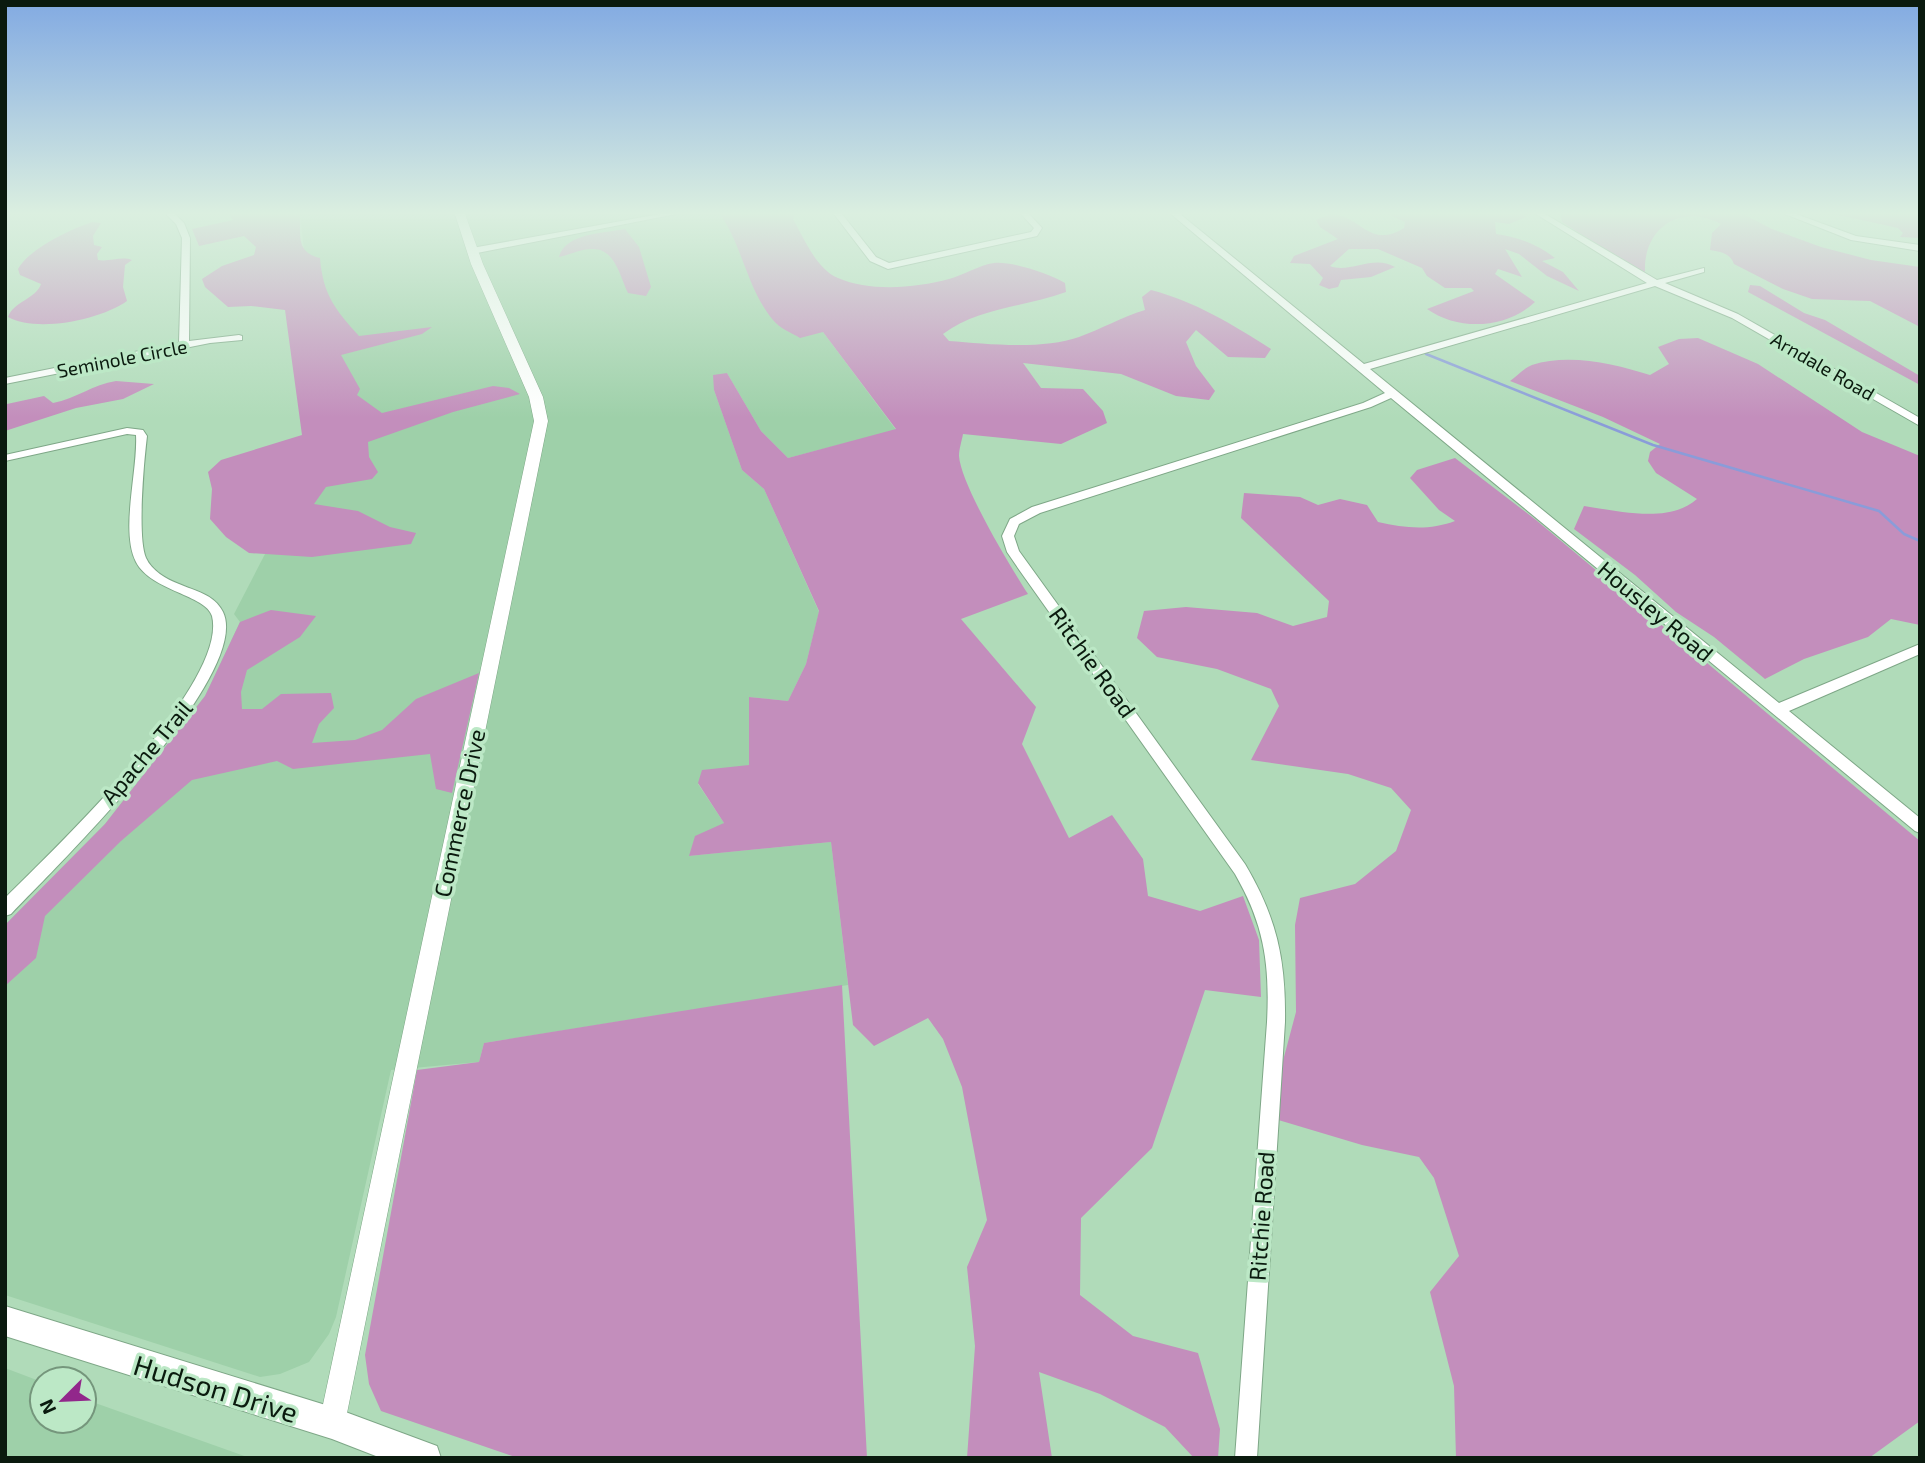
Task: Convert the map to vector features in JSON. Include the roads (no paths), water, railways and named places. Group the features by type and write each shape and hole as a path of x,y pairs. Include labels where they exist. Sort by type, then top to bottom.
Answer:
{"main road":[{"name":"Hudson Drive","path":"5,1321 331,1423 425,1458"}],"street":[{"path":"184,345 185,282"},
{"name":"Commerce Drive","path":"331,1423 541,421 536,397 486,282"},
{"path":"1258,282 1393,393"},
{"name":"Arndale Road","path":"1654,282 1735,316 1920,423"},
{"path":"1363,368 1662,282"},
{"name":"Seminole Circle","path":"5,381 184,345 239,338"},
{"name":"Housley Road","path":"1393,393 1920,827"},
{"name":"Ritchie Road","path":"1246,1458 1278,988 1273,938 1261,904 1240,869 1013,552 1008,531 1014,523 1036,510 1367,405 1393,393"},
{"name":"Apache Trail","path":"5,458 127,431 141,433 134,535 137,553 157,578 209,603 218,615 220,639 206,674 173,725 5,909"},
{"path":"1777,710 1920,649"}],"waterway":[{"path":"1426,354 1653,445 1879,511 1904,534 1920,541"}]}
